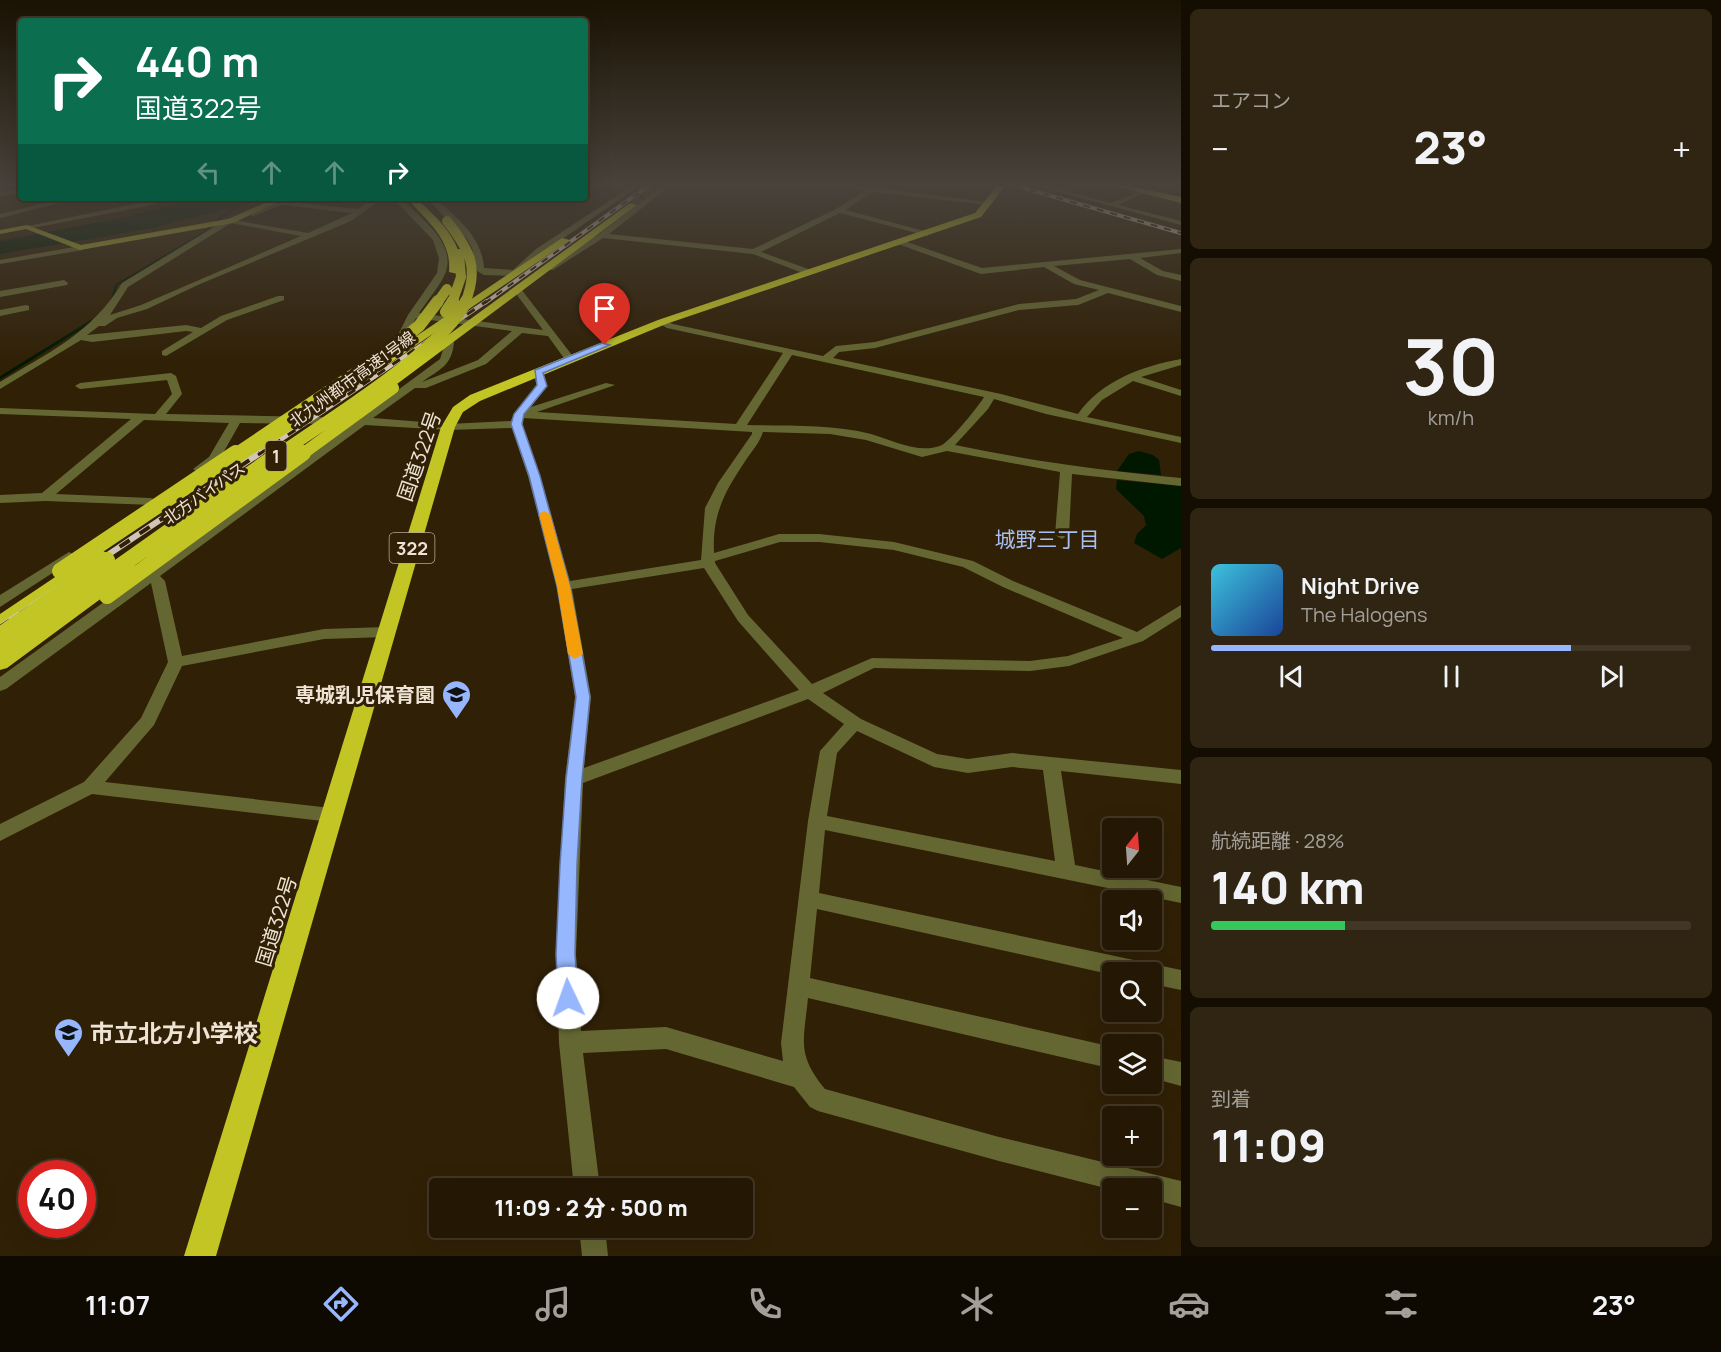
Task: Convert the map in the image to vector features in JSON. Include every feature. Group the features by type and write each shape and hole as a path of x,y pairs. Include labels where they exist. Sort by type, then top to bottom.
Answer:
{"highway":[{"path":"0,620 60,571 351,378 419,326 447,289 456,265 450,245"},
{"name":"北九州都市高速1号線","path":"0,635 378,372 430,330 451,305 461,281 462,270 457,249 454,245"},
{"path":"0,671 107,596 426,362 453,333 470,307 477,282 466,245"},
{"name":"北方バイパス","path":"0,620 446,319 561,245"},
{"name":"北方バイパス","path":"0,664 448,342 540,275 576,245"},
{"name":"国道322号","path":"200,1256 448,428 458,410 465,404 538,372 662,322 893,245"},
{"name":"北九州都市高速1号線","path":"0,651 411,360 456,318 471,293 474,269"}],"main road":[{"path":"72,245 78,247 92,245"}],"street":[{"path":"80,335 118,301 125,285 191,245"},
{"path":"0,386 114,316 144,307 286,245"},
{"path":"394,354 413,315 441,273 443,258 438,245"},
{"path":"473,245 481,259 480,269 484,272 515,273 532,256 549,245"},
{"path":"540,275 588,245"},
{"path":"684,245 754,252 808,272"},
{"path":"754,252 769,245"},
{"path":"908,245 981,271 1181,251"},
{"path":"0,262 78,247"},
{"path":"1130,255 1160,273 1181,278"},
{"path":"1044,264 1077,282 1181,309"},
{"path":"0,294 64,283"},
{"path":"826,359 836,349 875,345 1019,307 1078,302 1107,290"},
{"path":"518,291 570,359"},
{"path":"166,353 224,318 281,298"},
{"path":"0,313 26,309"},
{"path":"413,315 551,334"},
{"path":"662,322 670,326 990,395 1080,419 1181,440"},
{"path":"80,335 92,339 186,328 202,331"},
{"path":"412,385 422,386 482,362 519,330"},
{"path":"0,685 444,361 448,356 448,342"},
{"path":"739,428 789,352"},
{"path":"1080,419 1094,399 1132,378 1181,362"},
{"path":"518,419 542,386 538,372"},
{"path":"80,386 171,376 177,394 157,418"},
{"path":"1132,378 1181,393"},
{"path":"518,419 610,385"},
{"path":"947,447 984,407 990,395"},
{"path":"0,411 157,418 362,421 448,428 518,419 757,428 867,436 922,453 947,447 1018,462 1181,482"},
{"path":"45,497 141,417"},
{"path":"518,419 564,586 583,697 574,779 566,954 570,1043 586,1178"},
{"path":"0,602 214,459 237,420"},
{"path":"757,428 758,434 724,483 711,508 708,561 743,618 810,692 855,723 934,760 968,766 1012,760 1181,777"},
{"path":"1062,535 1066,469"},
{"path":"0,499 45,497 150,502"},
{"path":"564,586 708,561 779,538 819,538 894,546 968,564 1008,584 1138,638"},
{"path":"0,833 90,787 148,722 176,662 158,581 152,576"},
{"path":"574,779 810,692 872,663 1030,666 1069,662 1138,638 1181,610"},
{"path":"176,662 324,634 386,632"},
{"path":"855,723 829,751 817,821 792,1043 795,1069 799,1077 818,1099 999,1149 1181,1194"},
{"path":"1051,764 1066,872"},
{"path":"90,787 331,815"},
{"path":"817,821 1181,895"},
{"path":"809,899 1102,963"},
{"path":"1162,976 1181,980"},
{"path":"800,986 1102,1055"},
{"path":"570,1043 666,1038 799,1077"},
{"path":"1162,1069 1181,1074"},
{"path":"594,1238 596,1256"}],"shaded area":[{"path":"0,245 56,245 0,254"},
{"path":"1139,451 1153,455 1159,460 1161,475 1117,471 1129,454"},
{"path":"1117,480 1181,486 1181,548 1162,559 1134,543 1137,534 1146,525 1144,516 1116,489"}],"waterway":[{"path":"112,300 116,285 184,245"},
{"path":"0,378 92,321"}],"railway":[{"path":"485,303 566,245"},
{"path":"258,455 487,301"},
{"path":"0,627 260,453"}],"slow traffic":[{"path":"544,514 564,586 575,654"}],"place":[{"name":"専城乳児保育園","path":"456,720"},
{"name":"市立北方小学校","path":"69,1058"}],"district":[{"name":"城野三丁目","path":"1047,539"}],"route":[{"path":"568,998 566,954 569,864 574,779 583,697 564,586 534,476 516,424 519,414 542,386 538,372 605,345"}]}
